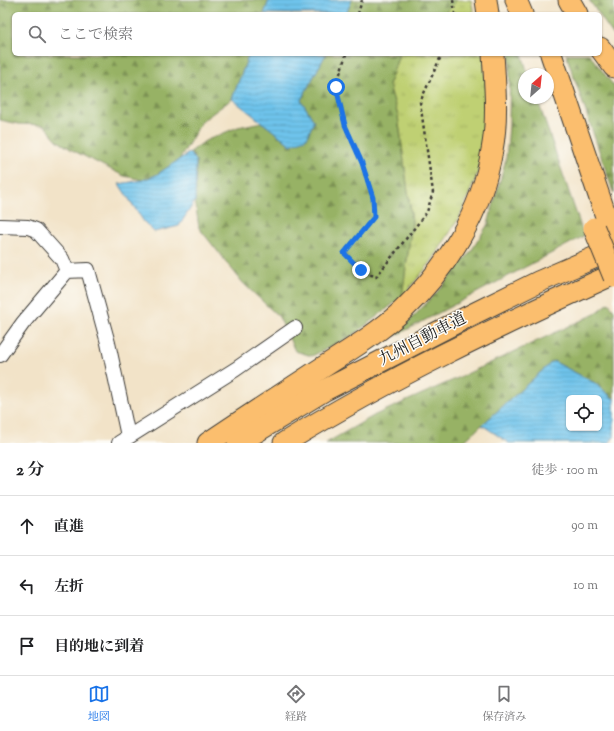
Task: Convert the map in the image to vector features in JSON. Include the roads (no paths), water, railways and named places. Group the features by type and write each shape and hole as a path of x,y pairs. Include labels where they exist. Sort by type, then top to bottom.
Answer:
{"highway":[{"path":"486,0 488,12"},
{"path":"516,0 521,12"},
{"path":"531,0 535,12"},
{"path":"569,0 576,12"},
{"path":"602,51 614,67"},
{"path":"208,443 382,327 402,311 428,283 452,251 466,228 480,197 492,151 496,96 493,56"},
{"path":"537,56 541,68"},
{"path":"552,56 605,230 614,276"},
{"path":"554,104 605,230"},
{"name":"九州自動車道","path":"238,443 325,390 473,314 538,282 614,250"},
{"name":"九州自動車道","path":"284,443 332,413 476,338 526,314 614,276"},
{"path":"526,314 596,296 614,288"}],"street":[{"path":"0,226 28,227 36,230 62,258 67,272"},
{"path":"0,355 23,323 67,272 88,270 108,343 123,440 236,369 295,328"}],"water":[{"path":"269,0 352,0 347,12 265,12"},
{"path":"248,56 325,56 301,100 314,121 307,138 291,145 232,99"},
{"path":"189,153 196,160 195,201 179,226 154,232 144,222 119,184 143,180 156,175"},
{"path":"553,361 595,383 614,399 614,437 609,443 509,443 482,425"}]}
